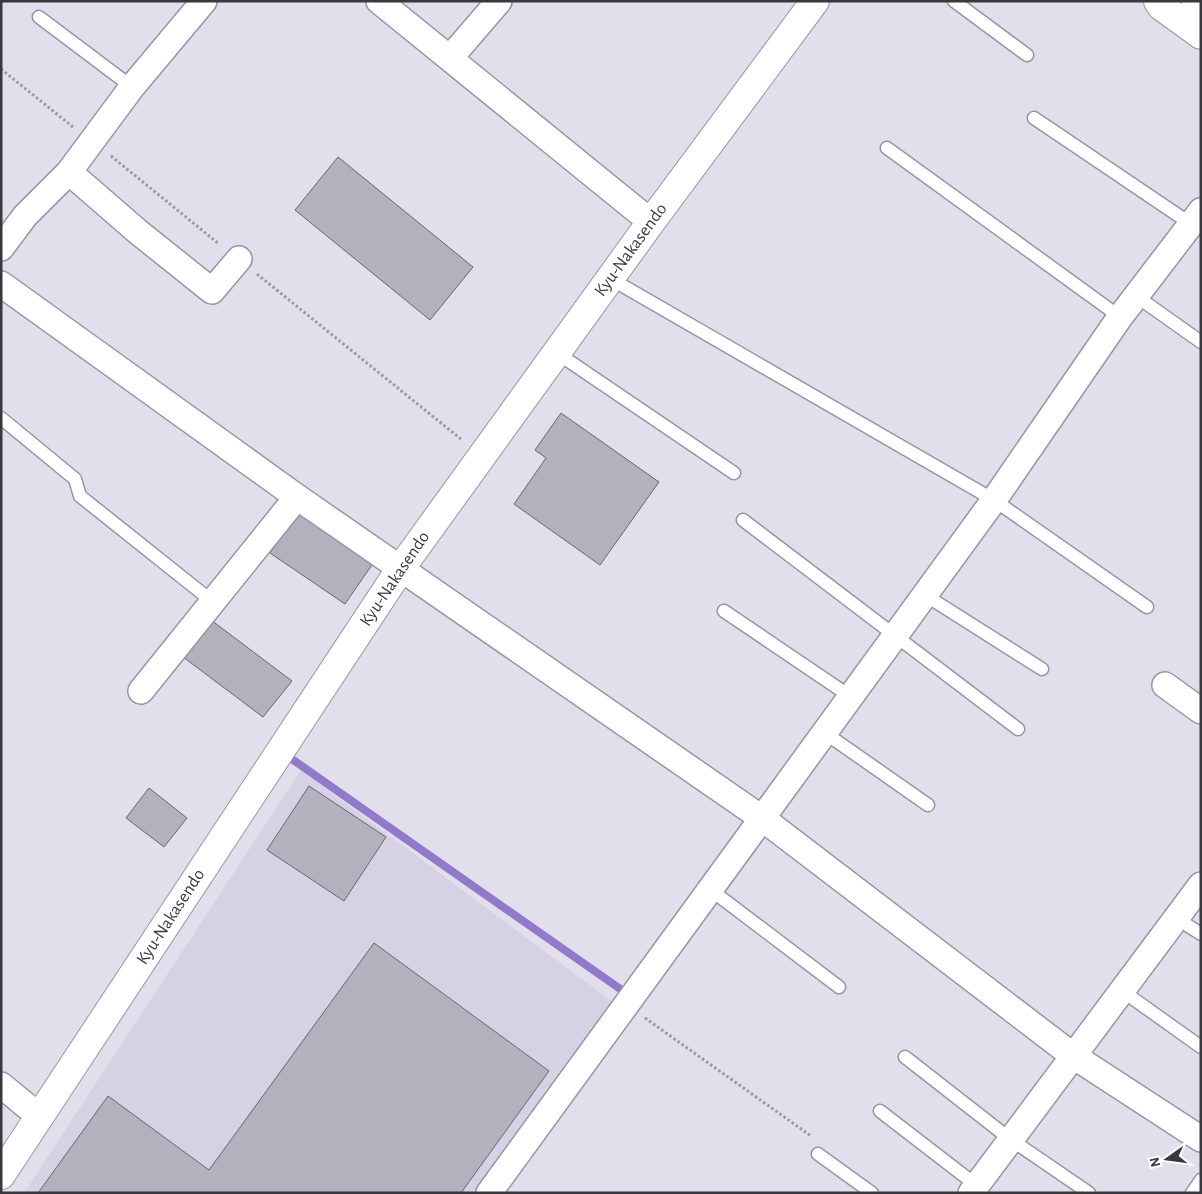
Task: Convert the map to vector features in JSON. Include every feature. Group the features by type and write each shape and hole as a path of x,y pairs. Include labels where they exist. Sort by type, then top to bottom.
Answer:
{"main road":[{"name":"Kyu-Nakasendo","path":"1,1175 401,568 650,222 815,1"},
{"path":"1158,1 1161,6 1201,35"},
{"path":"1196,1 1201,5"}],"street":[{"path":"1,248 25,216 68,172 132,87 204,1"},
{"path":"379,1 650,222"},
{"path":"450,58 498,1"},
{"path":"68,172 137,231 212,291 239,259"},
{"path":"489,1193 994,500 1120,317 1196,217"},
{"path":"1,284 297,496 763,819 1072,1055 1201,1139"},
{"path":"141,691 297,496"},
{"path":"1165,685 1201,711"},
{"path":"973,1189 1201,885"},
{"path":"1,1085 40,1117"}],"lane":[{"path":"954,1 1027,56"},
{"path":"39,17 132,87"},
{"path":"1034,118 1196,217"},
{"path":"888,148 1120,317"},
{"path":"610,279 994,500 1147,607"},
{"path":"1136,296 1201,342"},
{"path":"557,353 734,473"},
{"path":"1,418 75,479 80,496 213,602"},
{"path":"743,520 1018,729"},
{"path":"925,595 1042,670"},
{"path":"724,611 851,697"},
{"path":"825,733 928,805"},
{"path":"711,890 839,987"},
{"path":"1176,918 1201,934"},
{"path":"1121,990 1201,1047"},
{"path":"905,1057 1010,1139 1089,1193"},
{"path":"880,1111 973,1189"},
{"path":"818,1154 872,1193"},
{"path":"1192,1193 1201,1180"}],"path":[{"path":"1,69 482,456"},
{"path":"626,1005 822,1144 818,1154"}],"shaded area":[{"path":"301,770 614,1003 473,1193 24,1193"}],"building":[{"path":"338,157 473,267 430,320 295,210"},
{"path":"561,413 659,482 600,565 514,504 546,458 535,450"},
{"path":"301,508 376,559 345,604 270,553"},
{"path":"211,620 292,681 263,717 183,657"},
{"path":"309,786 386,837 344,901 267,850"},
{"path":"149,788 187,818 164,847 126,818"},
{"path":"374,943 549,1071 461,1193 38,1193 108,1096 209,1170"}],"waterway":[{"path":"289,757 626,993"}]}
